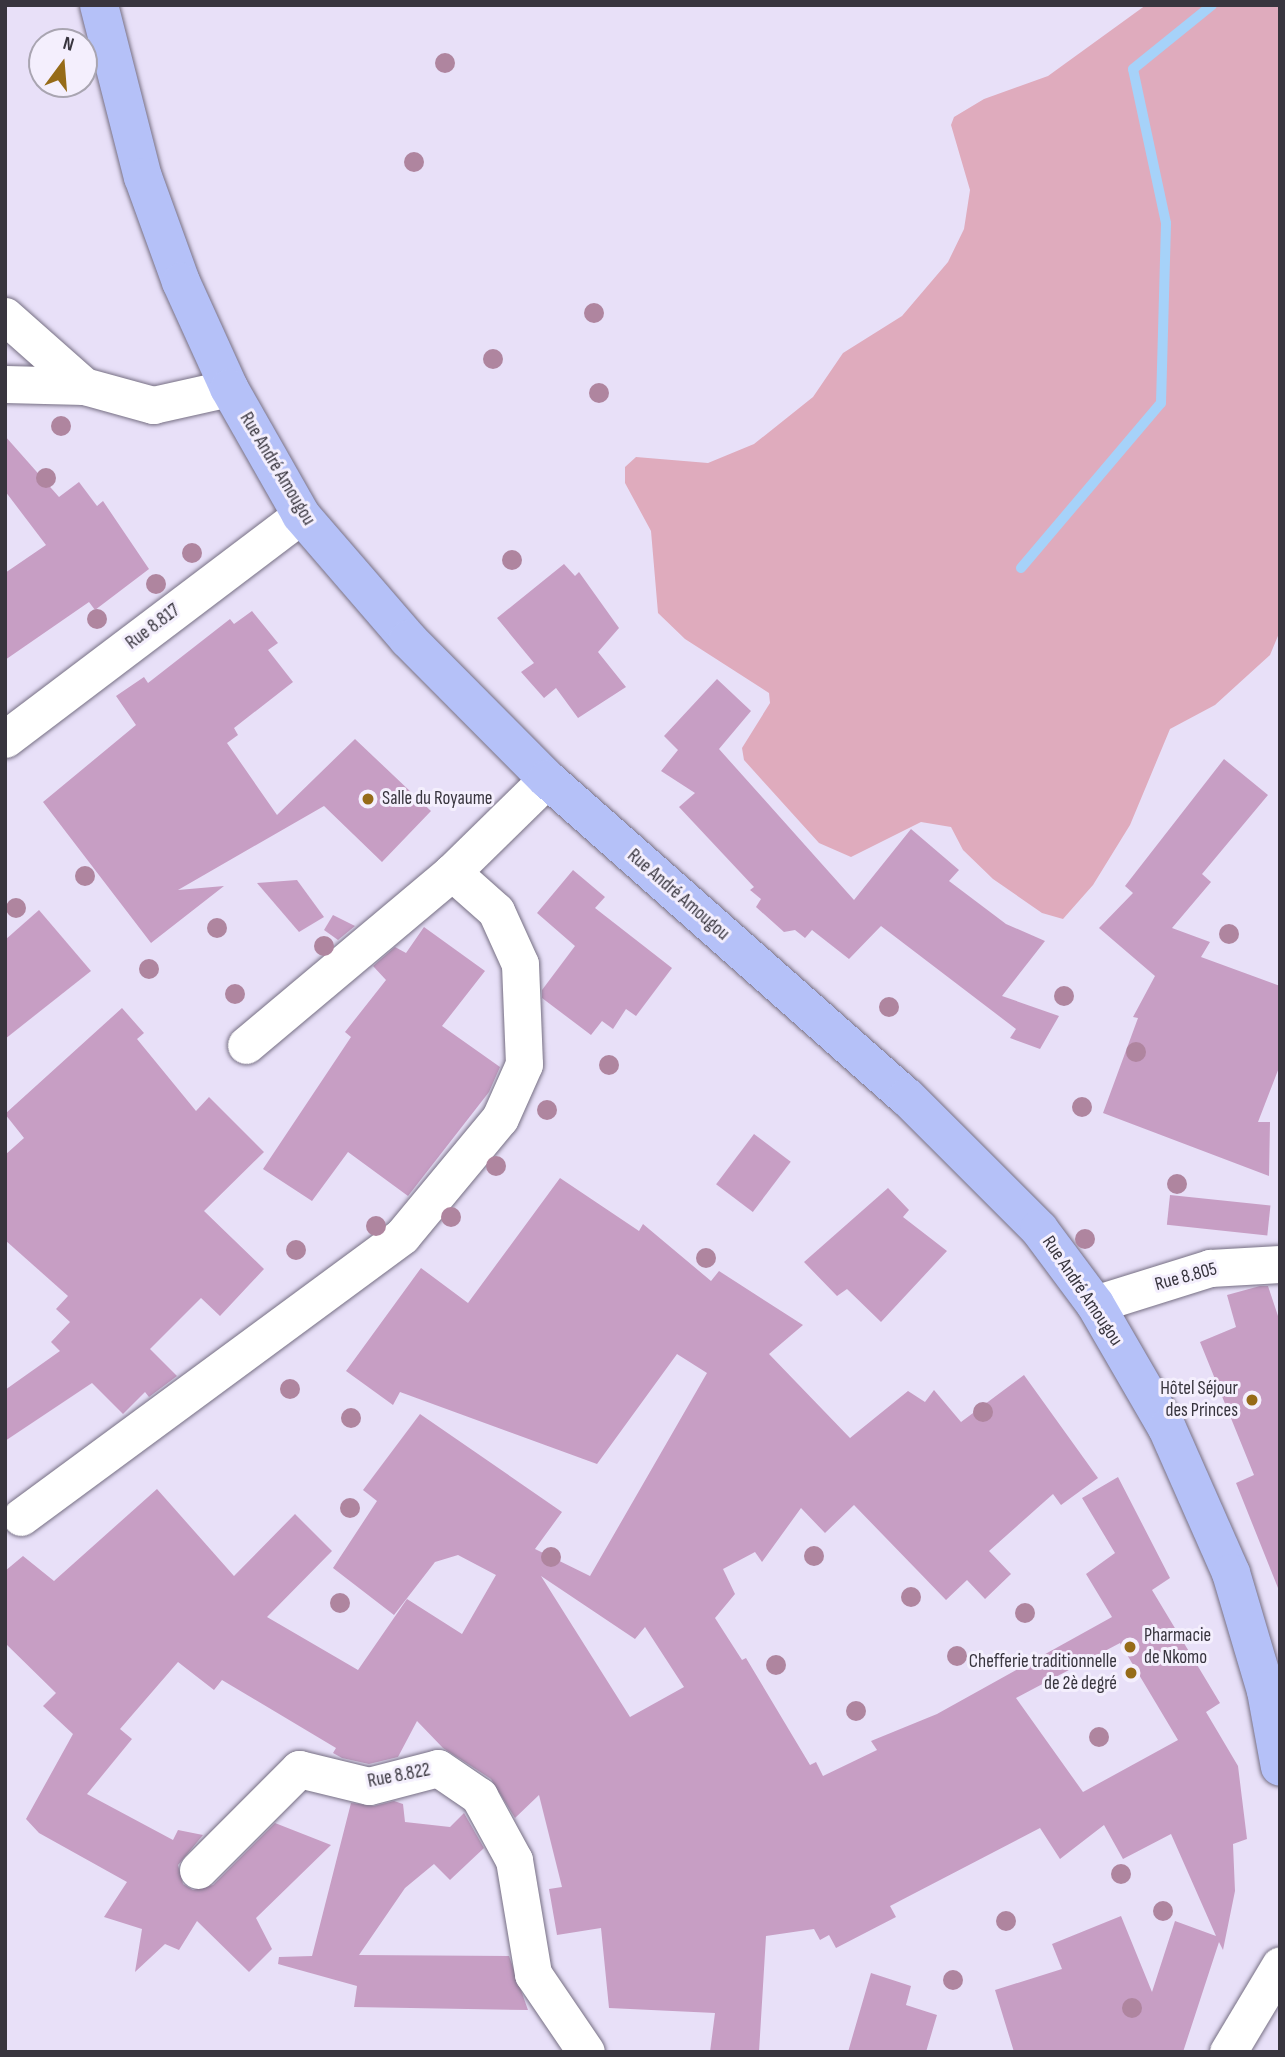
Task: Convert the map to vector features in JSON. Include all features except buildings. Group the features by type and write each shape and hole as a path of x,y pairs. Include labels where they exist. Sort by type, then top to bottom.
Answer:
{"main road":[{"name":"Rue André Amougou","path":"99,5 143,177 181,282 229,388 301,515 408,639 547,779 993,1178 1039,1228 1095,1304 1167,1428 1231,1573 1266,1691 1280,1767"}],"street":[{"path":"5,316 84,386"},
{"path":"5,384 84,386 153,405 229,388"},
{"name":"Rue 8.817","path":"5,739 301,515"},
{"path":"246,1045 452,872 547,779"},
{"path":"21,1517 402,1236 500,1118 524,1064 520,964 496,911 452,872"},
{"name":"Rue 8.805","path":"1095,1304 1210,1268 1280,1264"},
{"name":"Rue 8.822","path":"198,1870 299,1769 369,1786 438,1768 479,1796 513,1860 533,1974 586,2052"},
{"path":"1228,2052 1280,1965"}],"shaded area":[{"path":"1146,5 1280,5 1280,631 1270,655 1215,705 1170,729 1130,825 1093,885 1063,919 1042,913 993,879 963,850 951,827 921,822 851,857 819,843 744,760 742,748 770,703 769,693 685,639 658,613 651,531 625,483 625,467 636,457 708,463 754,444 813,397 843,353 902,316 948,262 964,229 970,190 951,125 954,117 984,99 1048,76"}],"waterway":[{"path":"1021,568 1161,403 1166,223 1133,69 1212,5"}],"place":[{"name":"Salle du Royaume","path":"368,799"},
{"name":"Hôtel Séjour des Princes","path":"1252,1400"},
{"name":"Pharmacie de Nkomo","path":"1130,1647"},
{"name":"Chefferie traditionnelle de 2è degré","path":"1131,1673"}]}
